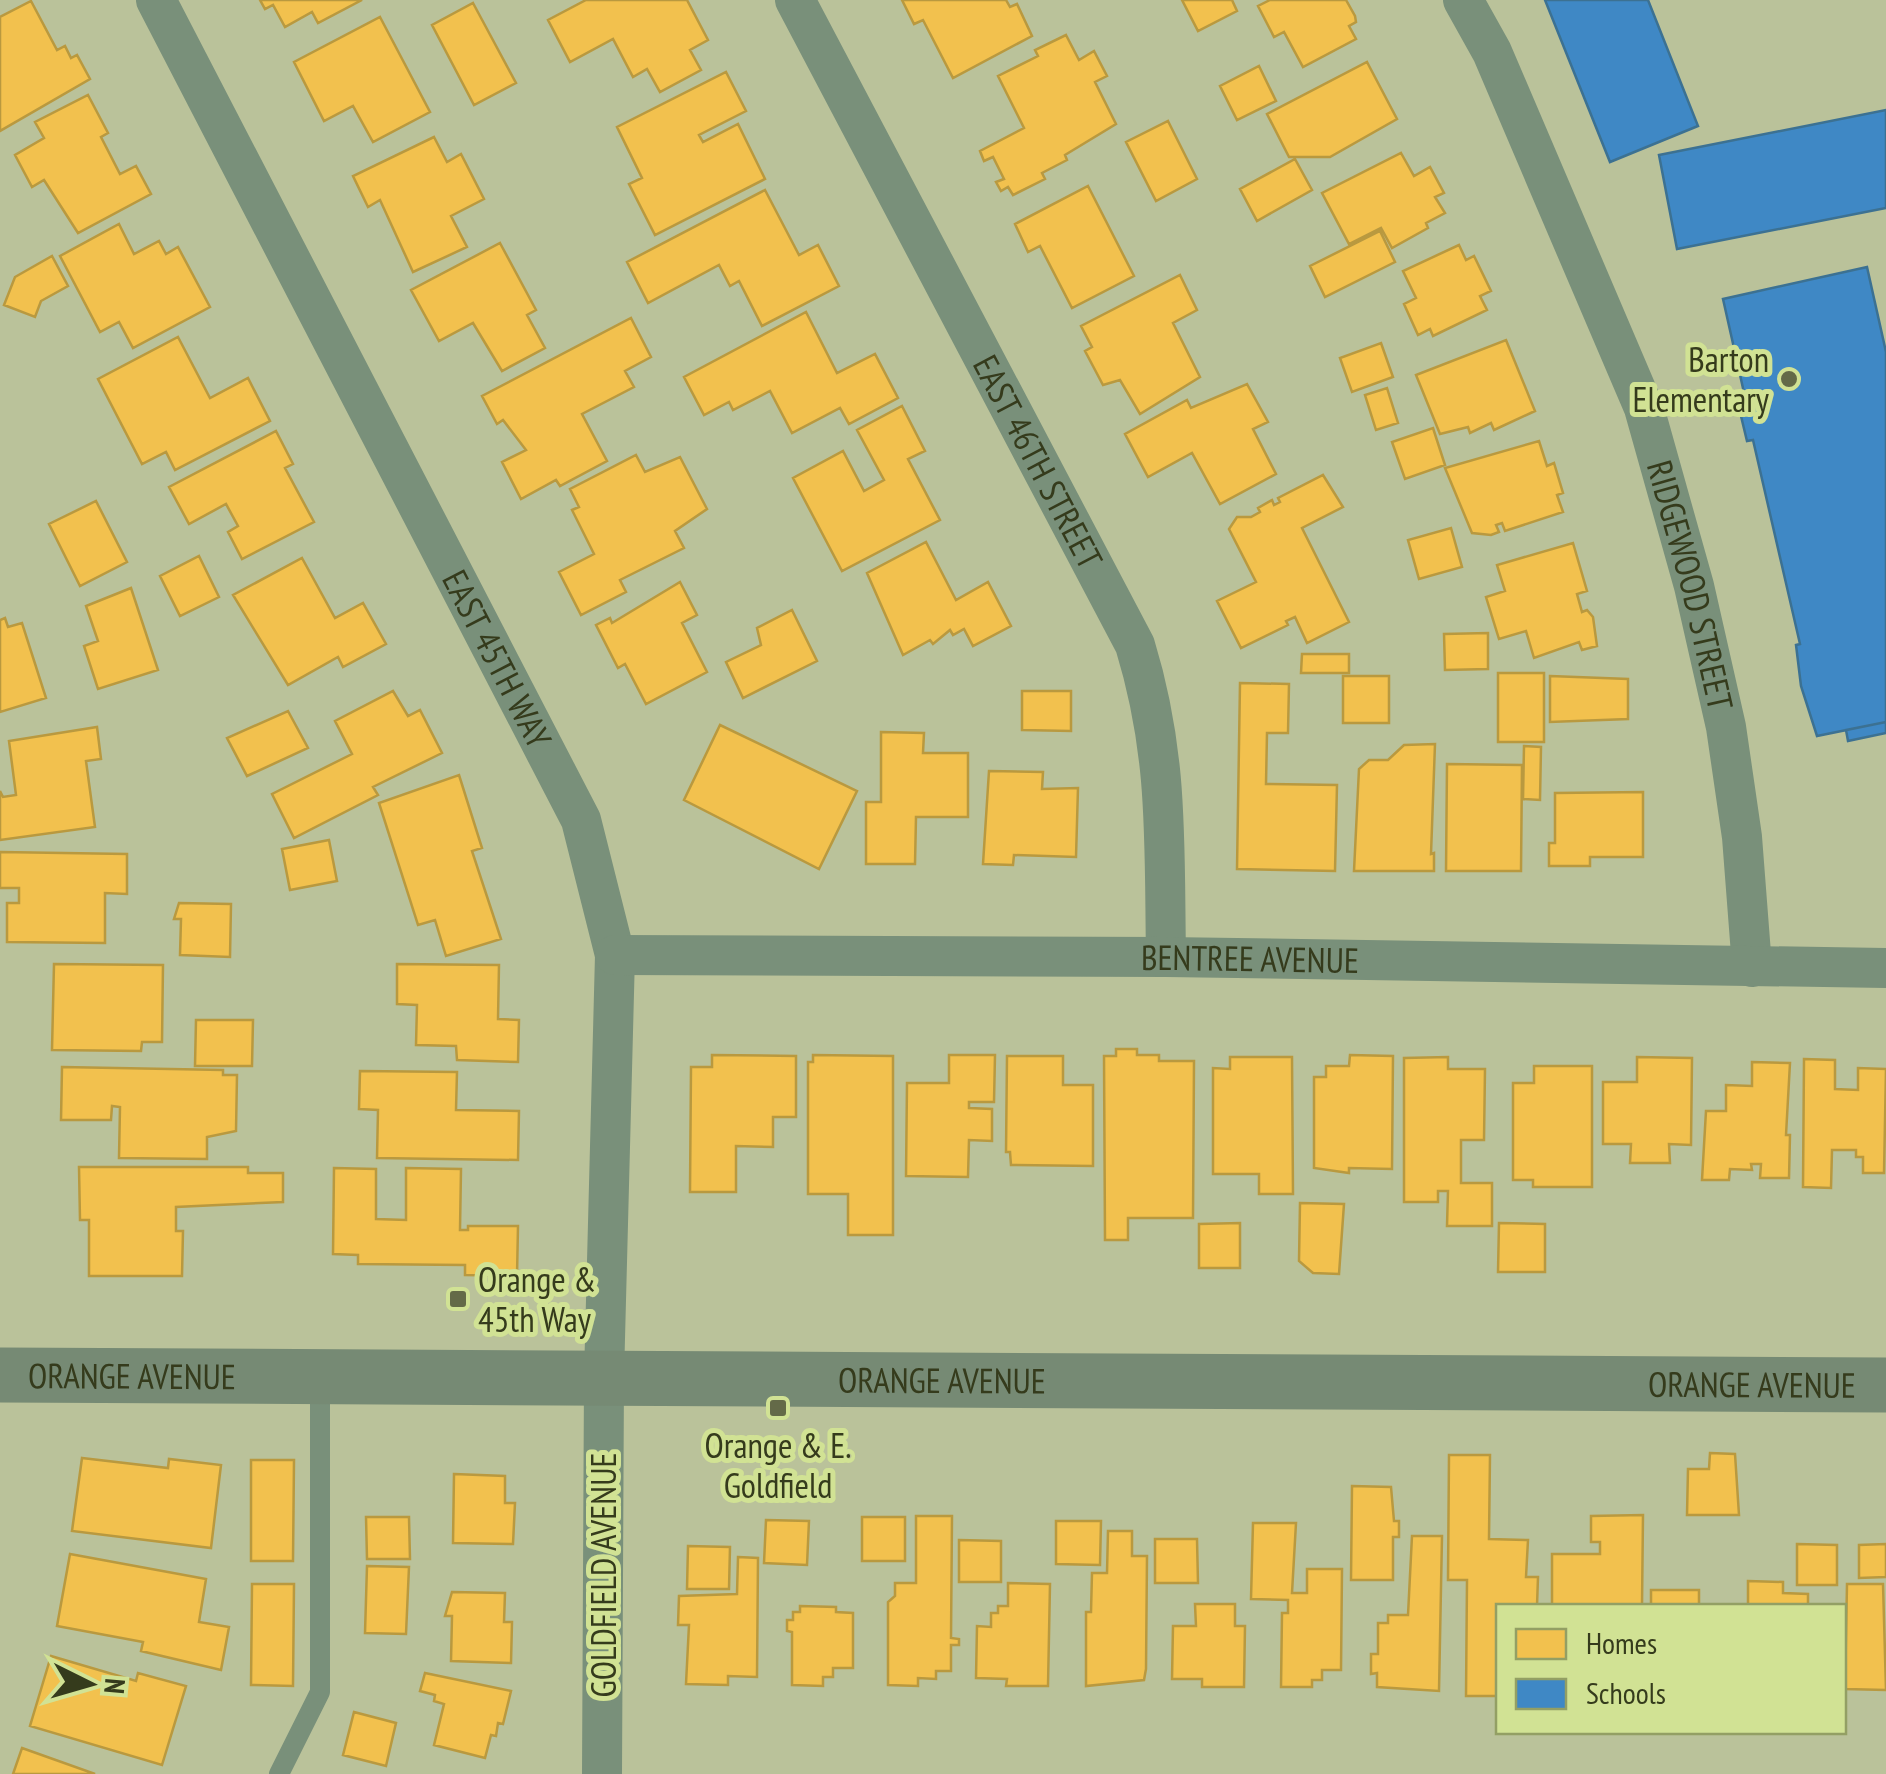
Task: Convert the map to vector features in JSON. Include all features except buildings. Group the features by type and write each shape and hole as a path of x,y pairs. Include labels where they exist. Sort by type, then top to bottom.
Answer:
{"street":[{"name":"EAST 45TH WAY","path":"156,0 581,820 616,956 604,1377"},
{"name":"EAST 46TH STREET","path":"795,0 1135,645 1153,704 1164,770 1166,956"},
{"name":"RIDGEWOOD STREET","path":"1463,0 1492,52 1644,408 1694,586 1726,727 1742,837 1752,967"},
{"name":"BENTREE AVENUE","path":"616,956 1166,956 1886,968"},
{"name":"ORANGE AVENUE","path":"0,1375 1886,1385"},
{"name":"GOLDFIELD AVENUE","path":"602,1774 604,1377"}],"lane":[{"path":"279,1774 320,1692 320,1377"}],"place":[{"name":"Barton Elementary","path":"1789,379"},
{"name":"Orange & 45th Way","path":"458,1299"},
{"name":"Orange & E. Goldfield","path":"778,1408"}]}
